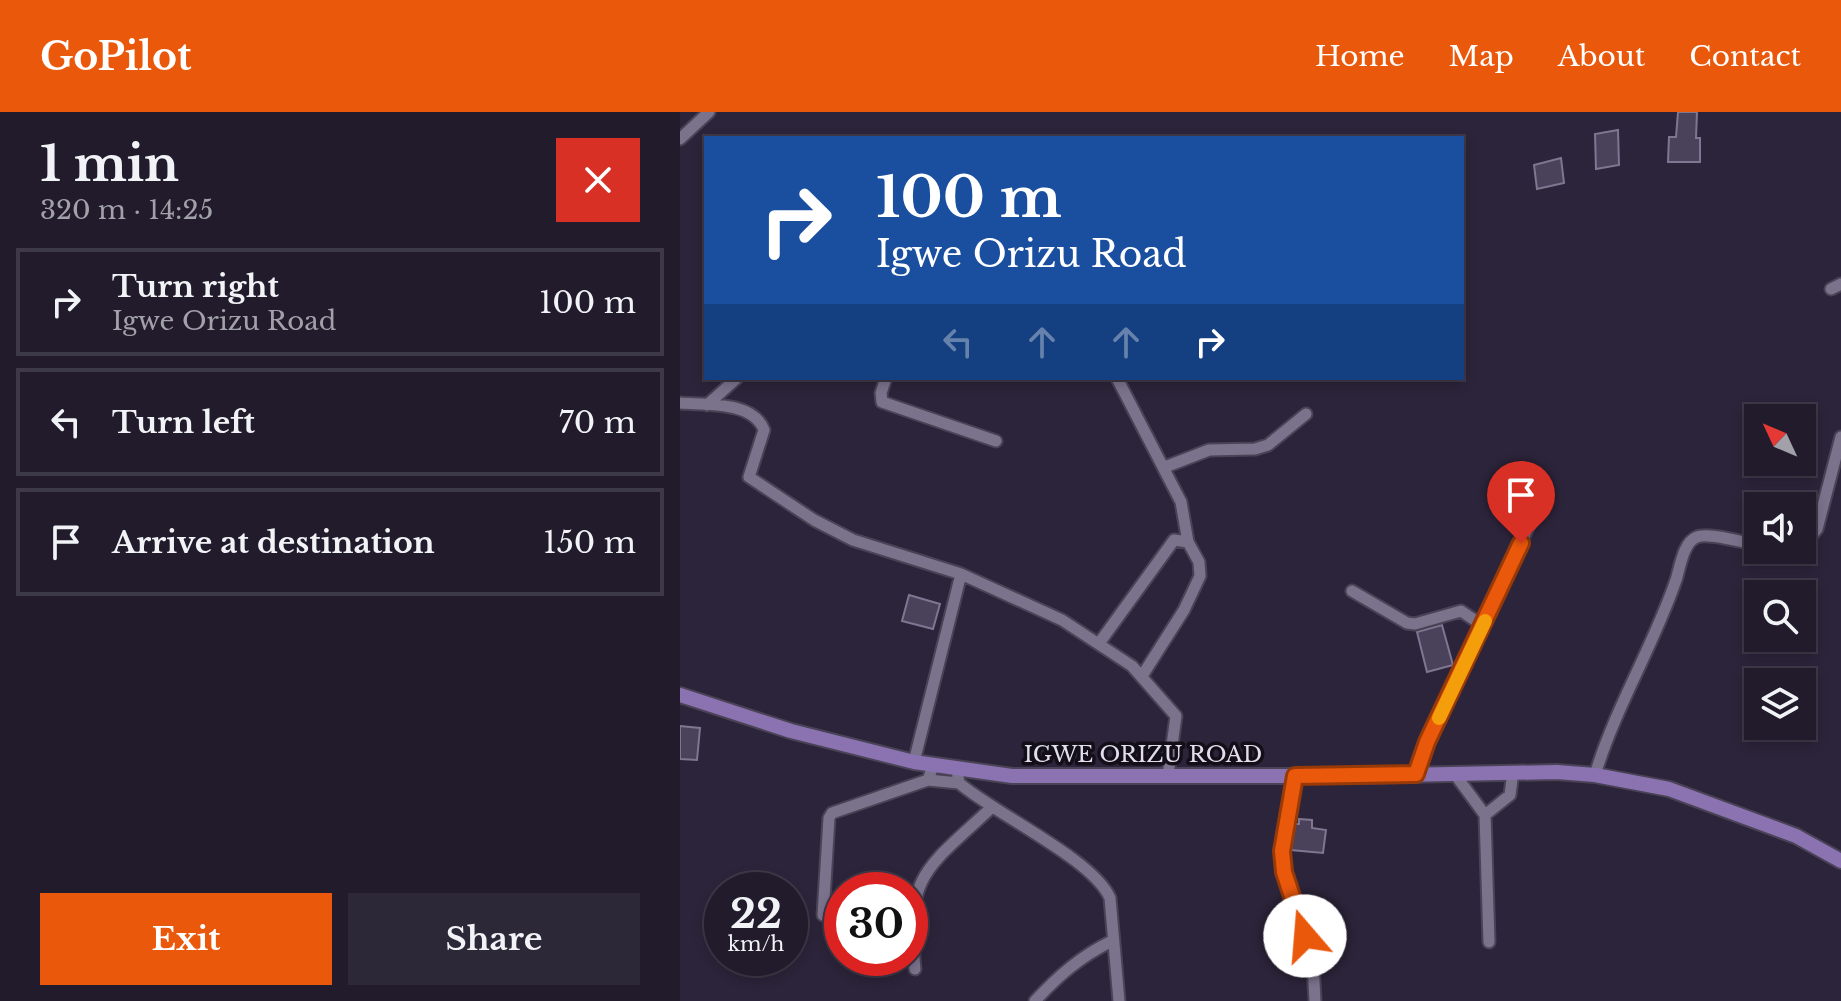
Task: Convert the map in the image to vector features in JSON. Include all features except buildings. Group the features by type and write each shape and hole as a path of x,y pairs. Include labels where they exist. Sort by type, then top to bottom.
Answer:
{"main road":[{"name":"IGWE ORIZU ROAD","path":"680,695 791,731 914,762 930,773 958,777 1513,772 1595,775 1669,789 1699,799 1796,836 1841,861"}],"street":[{"path":"680,139 709,112"},
{"path":"707,405 735,380"},
{"path":"885,380 882,402 996,441"},
{"path":"1118,380 1181,502 1188,542 1199,562 1200,576 1184,610 1142,676"},
{"path":"680,403 746,411 760,418 764,430 748,471 754,483 853,540 961,574 1062,620 1100,642 1142,676 1153,693 1176,716 1168,775"},
{"path":"1165,467 1209,450 1255,449 1268,445 1306,414"},
{"path":"1816,530 1841,437"},
{"path":"1416,774 1427,742 1534,515"},
{"path":"1595,775 1604,745 1672,591 1689,543 1697,536 1744,543"},
{"path":"1100,642 1169,545 1174,540 1188,542"},
{"path":"914,762 961,574"},
{"path":"1352,591 1407,623 1415,624 1461,611 1482,625"},
{"path":"1485,815 1510,795 1513,772"},
{"path":"823,915 829,818 832,813 930,773"},
{"path":"1454,773 1485,815 1489,942"},
{"path":"1295,776 1282,851 1284,872 1313,963 1315,1001"},
{"path":"958,777 991,808 1056,849 1105,887 1110,898 1119,1001"},
{"path":"927,872 991,808"},
{"path":"1035,1001 1058,976 1092,950 1112,941"}],"slow traffic":[{"path":"1439,718 1485,621"}],"route":[{"path":"1305,936 1284,872 1282,851 1295,776 1416,774 1427,742 1521,543"}]}
